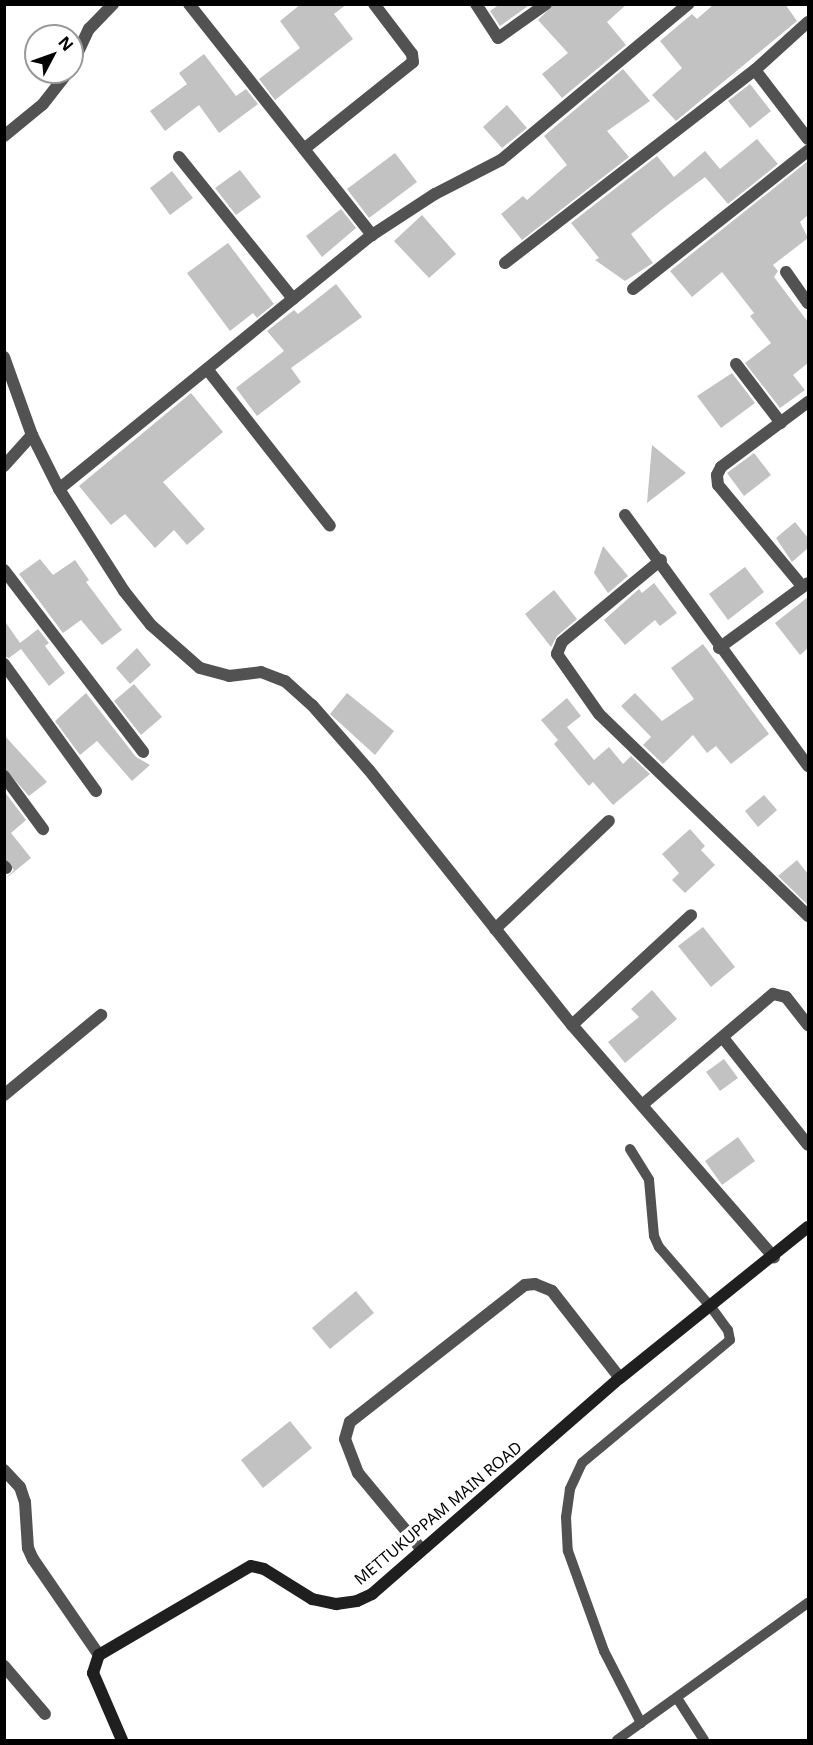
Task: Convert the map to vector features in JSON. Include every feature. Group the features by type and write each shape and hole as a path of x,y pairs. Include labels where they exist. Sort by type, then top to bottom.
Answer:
{"main road":[{"name":"METTUKUPPAM MAIN ROAD","path":"99,1655 251,1566 264,1569 312,1599 336,1604 357,1601 372,1594 620,1378 774,1257 808,1227"},
{"path":"99,1655 93,1673 122,1740"}],"street":[{"path":"84,40 89,29 113,4"},
{"path":"189,4 372,235"},
{"path":"304,149 413,62 412,54 374,4"},
{"path":"476,4 498,38 546,4"},
{"path":"59,489 372,235 435,194 501,160 688,4"},
{"path":"505,263 755,70 808,22"},
{"path":"755,70 808,139"},
{"path":"4,136 43,104 59,84"},
{"path":"633,289 808,151"},
{"path":"179,157 293,299"},
{"path":"786,272 808,303"},
{"path":"4,357 32,435 59,489 124,591 177,652 200,668 229,676 261,672 285,681 369,770 572,1025 774,1257"},
{"path":"736,364 781,423"},
{"path":"207,369 330,526"},
{"path":"719,648 805,585 718,485 721,467 808,402"},
{"path":"4,466 32,435"},
{"path":"625,515 661,560 719,648 808,766"},
{"path":"661,560 562,642 557,654 599,714 808,916"},
{"path":"4,570 143,752"},
{"path":"4,664 96,790"},
{"path":"4,776 44,829"},
{"path":"495,929 609,821"},
{"path":"572,1025 691,915"},
{"path":"642,1105 777,993 786,997 808,1025"},
{"path":"4,1095 101,1015"},
{"path":"724,1039 808,1145"},
{"path":"422,1550 358,1473 345,1439 350,1422 525,1285 535,1284 552,1291 620,1378"},
{"path":"6,1475 25,1502 28,1548 33,1559 99,1655"},
{"path":"4,1666 45,1714"}],"lane":[{"path":"630,1149 649,1180 654,1236 659,1247 711,1307 728,1330 730,1340 582,1463 570,1489 566,1517 568,1551 604,1651 641,1723"},
{"path":"617,1740 808,1603"},
{"path":"677,1698 704,1740"}],"building":[{"path":"301,4 347,4 334,14 353,39 275,100 259,79 300,48 280,21"},
{"path":"500,4 531,4 500,26 490,11"},
{"path":"554,4 627,4 607,22 626,45 562,98 542,74 568,53 538,20"},
{"path":"714,4 785,4 797,21 676,121 652,95 682,68 660,41 692,14 697,19"},
{"path":"204,54 236,96 246,89 258,104 219,133 199,105 165,131 150,111 187,84 179,73"},
{"path":"623,69 650,101 607,131 629,157 522,240 501,214 523,196 527,200 567,165 544,136"},
{"path":"750,84 771,111 750,128 728,101"},
{"path":"507,105 527,128 502,148 483,127"},
{"path":"757,139 778,164 728,204 705,177 669,204 631,234 653,263 625,281 595,260 599,258 571,223 657,156 674,177 705,151 720,169"},
{"path":"395,153 417,182 369,218 347,189"},
{"path":"808,161 808,215 800,222 808,238 773,265 778,271 774,277 808,322 808,363 793,375 805,390 780,408 745,363 771,343 750,316 754,313 722,272 692,297 670,271"},
{"path":"240,170 261,197 236,215 215,188"},
{"path":"172,171 193,198 170,215 150,188"},
{"path":"341,209 356,228 322,257 306,236"},
{"path":"422,215 456,254 429,278 394,241"},
{"path":"228,243 274,304 257,318 253,313 230,331 187,273"},
{"path":"336,284 362,317 291,368 301,382 257,416 236,388 284,351 267,331 294,310 298,314"},
{"path":"732,373 755,403 721,428 697,396"},
{"path":"191,393 223,432 163,482 205,529 187,545 174,530 155,548 125,514 111,525 79,486"},
{"path":"652,445 686,473 647,503"},
{"path":"754,453 771,475 744,496 727,473"},
{"path":"795,522 808,538 808,548 792,562 776,538"},
{"path":"603,546 628,576 608,593 594,573"},
{"path":"40,559 53,575 75,560 89,580 86,582 122,630 102,645 81,620 63,633 19,574"},
{"path":"745,567 764,592 728,620 709,594"},
{"path":"654,583 677,613 660,626 655,620 625,645 604,620 639,589 642,593"},
{"path":"554,590 577,619 557,636 551,647 525,614"},
{"path":"808,597 808,648 800,655 775,623"},
{"path":"4,620 20,643 38,629 49,643 45,646 65,673 49,686 21,649 9,658 4,656"},
{"path":"703,644 769,734 731,764 716,746 707,753 693,735 663,764 643,745 651,737 621,706 635,693 662,721 694,699 671,668"},
{"path":"137,648 151,665 130,684 116,668"},
{"path":"134,684 162,717 141,735 114,701"},
{"path":"86,693 136,757 150,765 132,781 97,741 80,755 55,721"},
{"path":"347,693 394,731 375,755 330,714"},
{"path":"567,698 581,716 567,727 594,760 609,747 623,764 631,756 650,774 613,805 593,782 589,786 554,744 558,740 541,720"},
{"path":"4,735 47,782 29,796 4,768"},
{"path":"4,791 26,820 11,833 31,858 4,880 14,870 4,858"},
{"path":"764,795 777,810 758,827 745,811"},
{"path":"690,829 705,846 701,850 715,865 685,893 672,880 679,873 662,854"},
{"path":"797,860 808,874 808,905 778,876"},
{"path":"703,927 735,967 711,987 678,946"},
{"path":"652,990 677,1019 625,1063 608,1042 639,1017 631,1009"},
{"path":"724,1059 738,1078 720,1091 706,1072"},
{"path":"738,1137 755,1161 722,1185 705,1161"},
{"path":"356,1291 374,1313 330,1349 312,1328"},
{"path":"290,1421 312,1448 263,1488 241,1460"}]}
